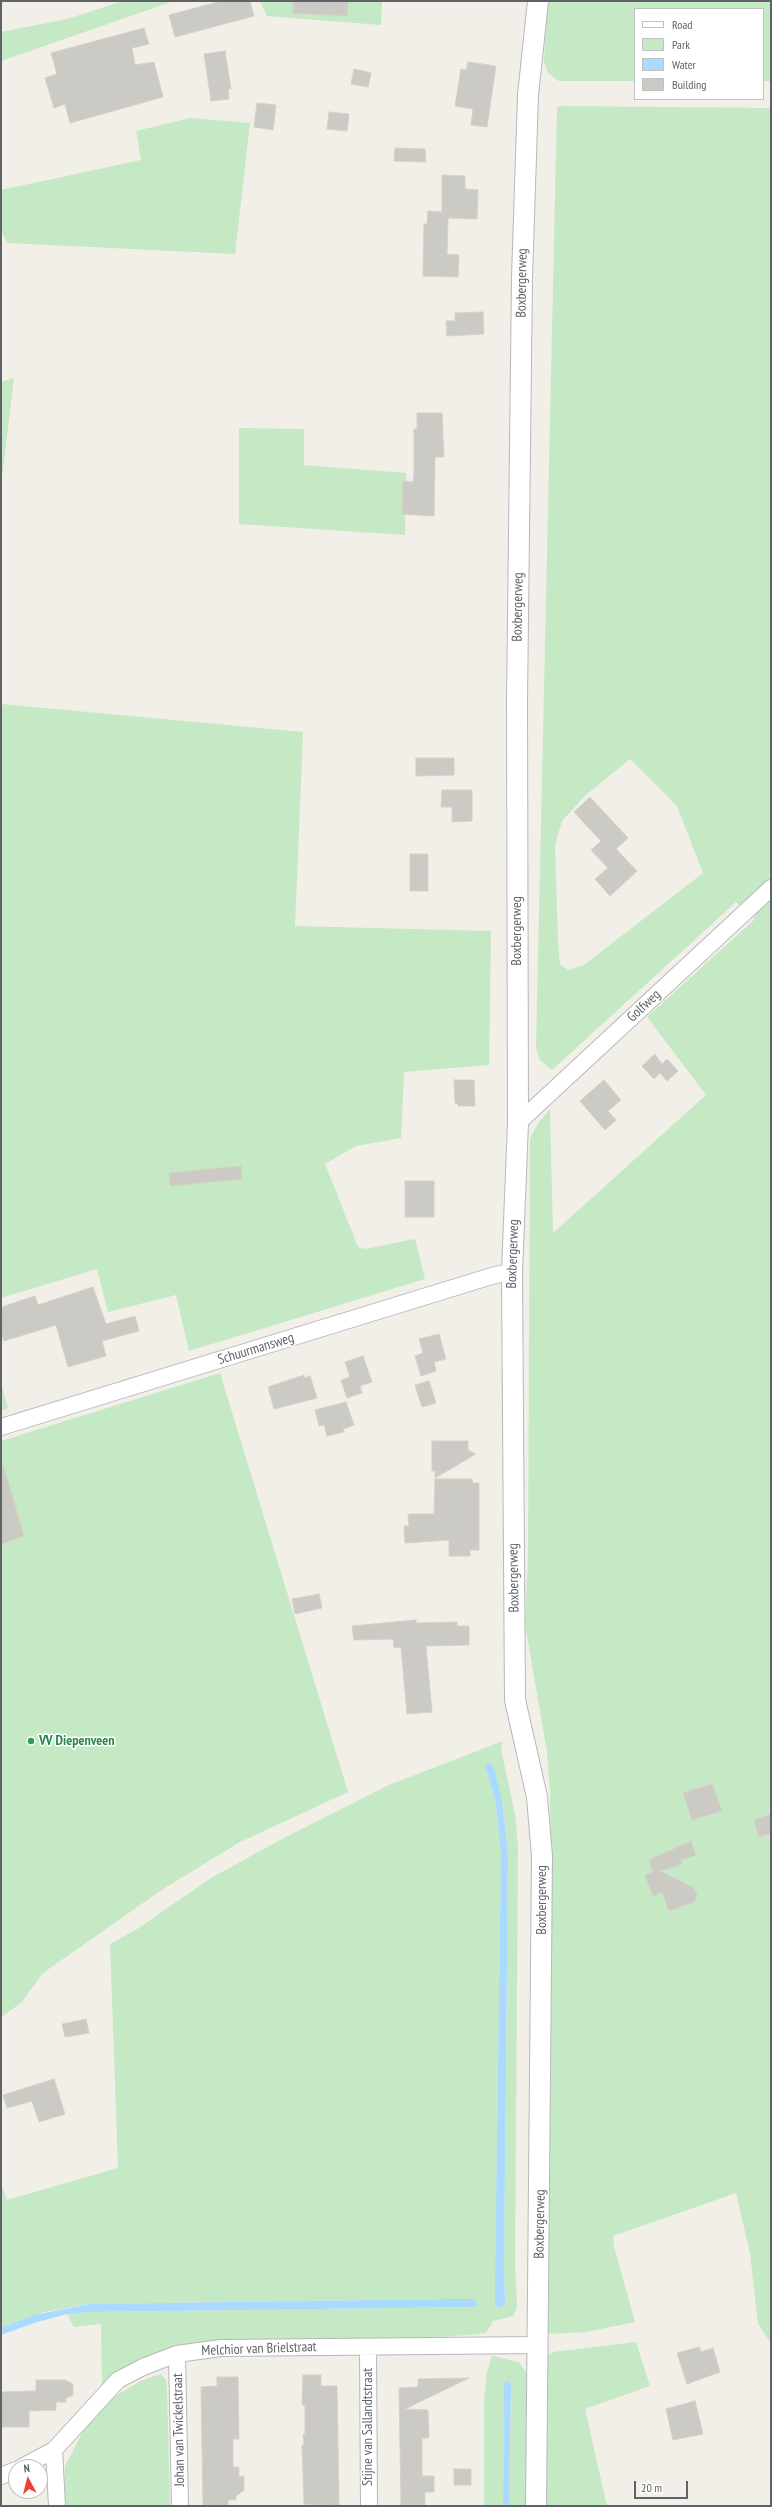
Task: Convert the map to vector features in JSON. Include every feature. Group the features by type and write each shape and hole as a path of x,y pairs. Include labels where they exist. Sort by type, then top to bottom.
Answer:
{"street":[{"name":"Boxbergerweg","path":"536,2506 541,2226 542,1856 537,1797 516,1700 512,1272 518,1123 517,701 522,278 528,95 538,1"},
{"name":"Golfweg","path":"518,1123 771,888"},
{"name":"Schuurmansweg","path":"1,1427 495,1275 512,1272"},
{"name":"Melchior van Brielstraat","path":"37,2459 54,2450 118,2380 143,2367 177,2354 221,2348 538,2345"},
{"name":"Stijne van Sallandtstraat","path":"368,2347 369,2506"},
{"name":"Johan van Twickelstraat","path":"177,2354 180,2506"},
{"path":"54,2450 57,2506"}],"green space":[{"path":"123,1 174,1 1,61 1,32 67,19"},
{"path":"260,1 382,1 381,25 267,16"},
{"path":"547,1 771,1 771,81 764,81 764,8 634,8 634,81 559,81 548,73 544,62"},
{"path":"557,107 771,108 771,2343 758,2324 750,2253 736,2193 613,2236 614,2246 635,2322 586,2332 548,2334 552,1913 550,1792 547,1752 525,1624 528,1557 530,1138 539,1122 550,1109 553,1233 706,1095 647,1017 755,919 736,902 552,1070 540,1060 536,1048","holes":["630,759 677,806 703,873 584,965 568,970 560,964 558,943 555,845 562,821 586,795"]},
{"path":"190,118 250,123 235,254 7,243 1,230 1,190 141,160 136,131"},
{"path":"14,378 1,485 1,382"},
{"path":"239,428 304,429 304,465 406,473 405,535 239,524"},
{"path":"1,704 303,732 295,926 491,931 489,1065 404,1072 401,1138 356,1146 325,1164 358,1247 365,1249 415,1239 425,1279 189,1351 176,1295 108,1312 97,1269 1,1298"},
{"path":"220,1373 348,1792 240,1842 163,1889 43,1973 21,2003 1,2017 1,1441"},
{"path":"1,1383 8,1408 1,1411"},
{"path":"503,1741 501,1749 515,1815 518,1846 515,2263 517,2307 513,2316 493,2321 486,2333 470,2335 383,2340 265,2339 197,2343 161,2352 102,2386 101,2324 74,2327 67,2314 88,2312 473,2307 478,2304 475,2299 448,2299 90,2304 44,2312 1,2328 1,2184 7,2200 118,2168 110,1944 137,1929 211,1878 282,1839 389,1785","holes":["485,1766 499,1790 502,1800 508,1854 505,2301 495,2304 501,1852 495,1799"]},
{"path":"636,2342 650,2386 585,2409 607,2506 545,2506 548,2355 553,2352"},
{"path":"492,2356 519,2362 529,2377 525,2506 509,2506 511,2384 507,2381 504,2383 503,2506 484,2506 484,2402 487,2372"},
{"path":"161,2374 166,2380 167,2388 170,2506 64,2506 65,2466 87,2424 112,2398 140,2381"}],"water":[{"path":"491,1763 494,1768 502,1800 508,1854 504,2273 505,2305 500,2308 495,2304 495,2280 501,1852 495,1799 485,1766 486,1764"},
{"path":"475,2299 478,2304 473,2307 88,2312 67,2314 34,2323 1,2335 1,2328 34,2315 90,2304"},
{"path":"507,2381 511,2384 509,2506 503,2506 504,2383"}],"building":[{"path":"222,1 250,1 254,16 175,37 169,15"},
{"path":"293,1 348,1 347,16 293,13"},
{"path":"144,28 149,44 132,48 135,65 154,62 163,97 70,123 65,104 54,108 45,78 57,74 51,53"},
{"path":"225,51 231,89 228,89 229,99 211,101 204,54"},
{"path":"468,62 496,66 487,127 471,125 473,109 455,106 461,69 466,70"},
{"path":"354,69 371,73 368,87 351,84"},
{"path":"257,103 276,105 273,130 254,127"},
{"path":"329,112 349,114 347,131 327,129"},
{"path":"395,148 425,149 426,162 394,161"},
{"path":"442,175 465,176 465,189 478,190 477,219 448,218 447,254 459,255 458,277 423,276 424,224 427,224 428,211 442,212"},
{"path":"483,312 484,334 447,336 446,321 455,321 455,313"},
{"path":"417,413 442,413 444,457 435,457 434,516 402,514 403,481 413,482 414,429 417,429"},
{"path":"416,758 454,758 454,775 416,776"},
{"path":"442,790 472,790 472,821 452,822 452,807 441,807"},
{"path":"590,797 628,838 616,849 637,871 610,896 595,879 608,868 591,850 601,841 574,812"},
{"path":"410,854 428,854 428,891 410,891"},
{"path":"655,1054 662,1064 667,1059 678,1071 667,1081 660,1073 654,1079 642,1066"},
{"path":"454,1080 474,1080 475,1106 458,1106 458,1104 455,1103"},
{"path":"604,1080 621,1100 608,1111 616,1120 605,1130 580,1101"},
{"path":"241,1166 242,1179 170,1186 169,1173"},
{"path":"405,1181 434,1181 434,1217 405,1217"},
{"path":"93,1287 106,1324 135,1316 139,1331 102,1341 106,1356 68,1367 56,1325 4,1341 1,1332 1,1307 35,1296 38,1305"},
{"path":"439,1334 446,1359 434,1362 436,1371 421,1376 415,1356 423,1353 419,1339"},
{"path":"363,1356 372,1382 360,1386 362,1393 347,1398 341,1380 350,1377 345,1362"},
{"path":"304,1375 305,1378 310,1376 317,1398 274,1409 268,1387"},
{"path":"429,1381 436,1403 422,1407 415,1385"},
{"path":"346,1402 354,1425 343,1429 344,1432 327,1436 324,1425 319,1426 315,1410"},
{"path":"432,1441 468,1441 468,1450 476,1454 435,1478 435,1471 432,1471"},
{"path":"1,1468 4,1468 24,1536 1,1544"},
{"path":"435,1479 472,1479 473,1483 479,1483 479,1550 470,1550 470,1556 449,1556 449,1540 405,1543 404,1526 409,1526 408,1514 434,1514"},
{"path":"319,1594 322,1608 295,1614 292,1599"},
{"path":"416,1620 416,1623 457,1622 457,1626 469,1626 469,1645 426,1646 432,1712 407,1714 401,1647 394,1648 393,1639 354,1640 352,1626"},
{"path":"712,1784 722,1811 692,1820 683,1793"},
{"path":"771,1814 771,1833 759,1837 754,1820"},
{"path":"691,1841 696,1855 681,1860 682,1864 660,1871 692,1887 697,1894 696,1899 694,1902 669,1911 662,1892 653,1896 645,1875 653,1872 649,1860"},
{"path":"86,2019 89,2033 65,2037 62,2024"},
{"path":"54,2079 65,2114 39,2122 32,2101 7,2108 3,2095"},
{"path":"699,2347 701,2352 713,2348 720,2372 687,2384 677,2353"},
{"path":"303,2375 321,2375 321,2386 337,2386 339,2506 304,2504 302,2445 304,2445 303,2434 305,2434 305,2405 302,2405"},
{"path":"217,2377 238,2377 239,2439 233,2439 233,2467 239,2467 239,2477 244,2476 244,2490 236,2496 236,2500 228,2500 228,2506 203,2506 201,2387 217,2386"},
{"path":"469,2378 405,2409 428,2410 429,2438 422,2438 422,2476 434,2476 434,2492 425,2492 425,2505 401,2505 399,2388 418,2387 418,2379"},
{"path":"36,2380 65,2380 73,2384 73,2395 66,2398 66,2402 56,2402 56,2410 29,2411 29,2427 1,2427 1,2392 36,2391"},
{"path":"695,2401 703,2434 673,2440 666,2409"},
{"path":"454,2469 471,2469 471,2485 454,2485"}],"place":[{"name":"VV Diepenveen","path":"31,1741"}]}
